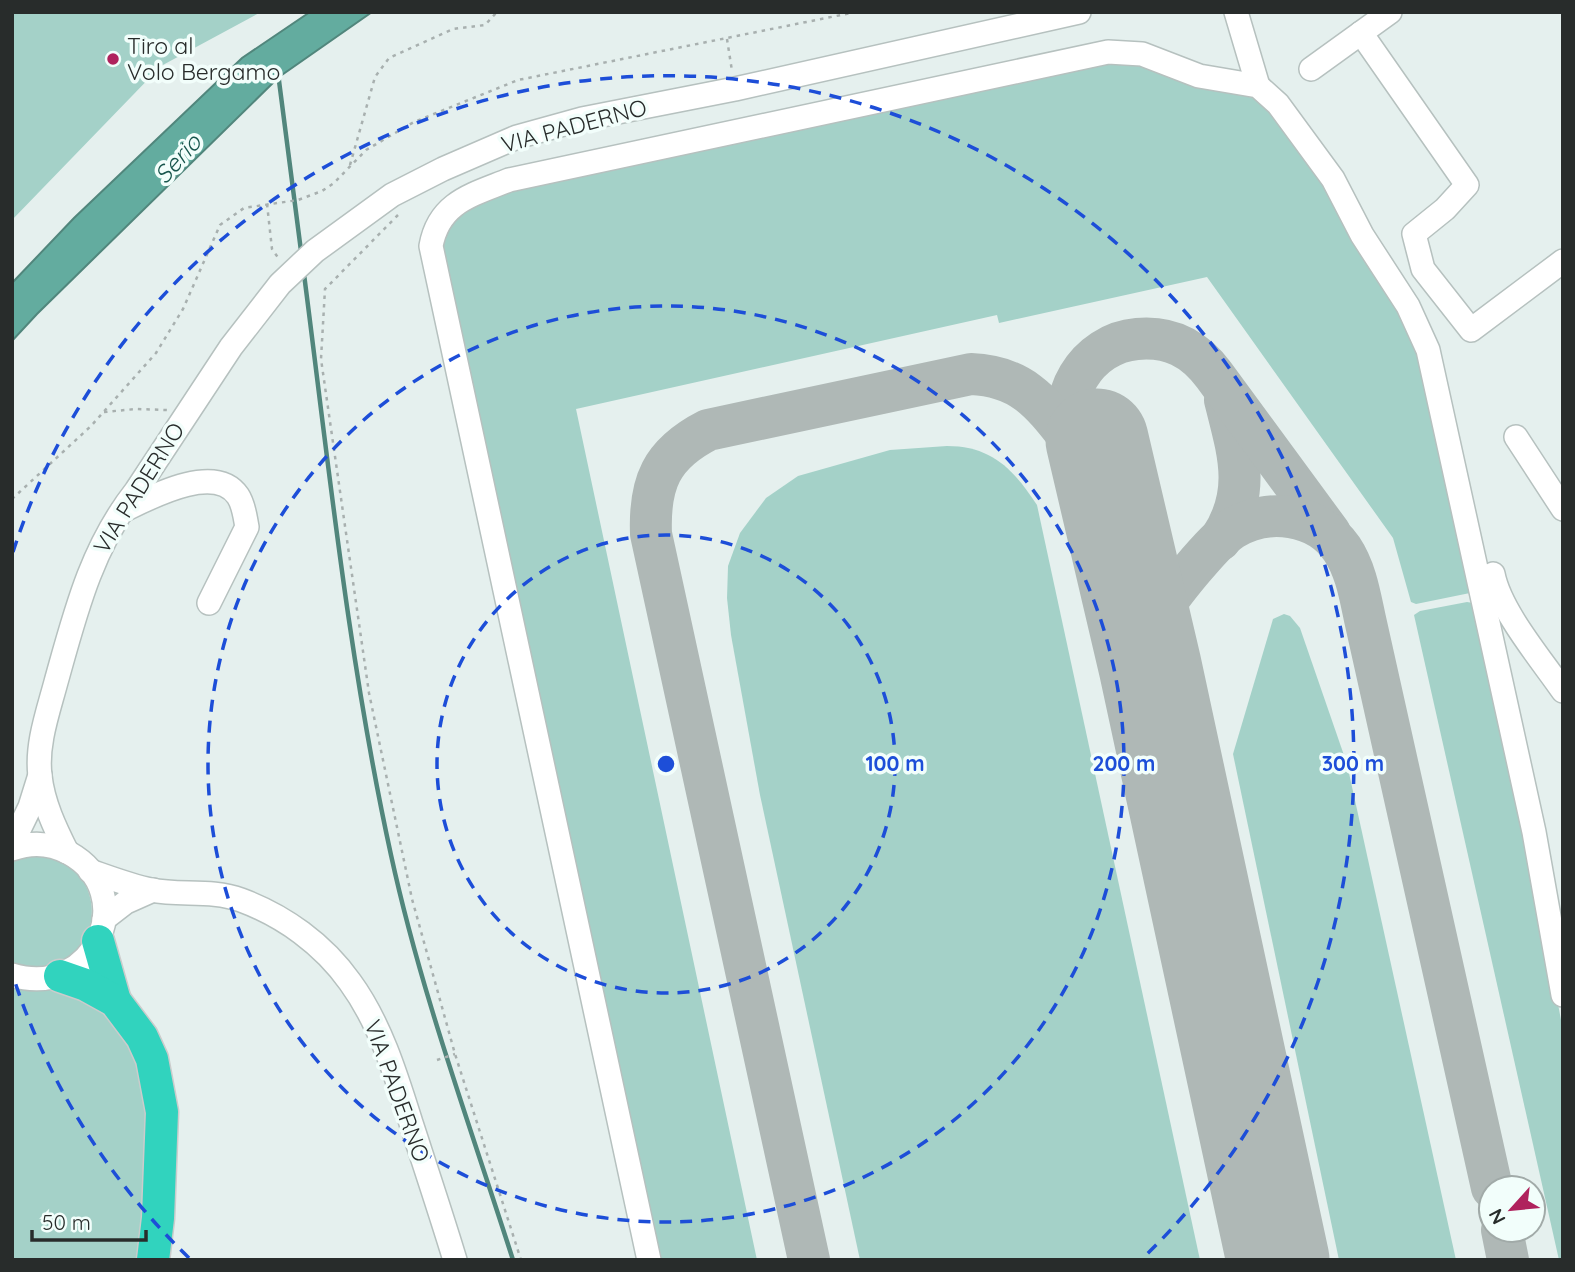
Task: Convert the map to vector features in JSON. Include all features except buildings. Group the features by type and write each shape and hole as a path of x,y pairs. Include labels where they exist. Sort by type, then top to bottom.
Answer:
{"highway":[{"path":"101,930 115,1001"},
{"path":"60,976 86,985 115,1001 142,1037 152,1059 162,1112 161,1166 153,1260"}],"street":[{"name":"VIA PADERNO","path":"12,846 30,807 40,775 41,744 47,716 75,612 87,575 105,537 230,347 277,287 315,251 392,195 443,169 517,137 582,120 735,89 1079,12"},
{"path":"1236,12 1258,86 1296,125 1333,179 1362,235 1408,306 1428,350 1534,832 1563,995"},
{"path":"1311,69 1390,12"},
{"path":"1361,33 1467,185 1445,209 1414,234 1423,269 1471,330 1563,261"},
{"path":"649,1260 434,263 431,246 434,230 442,216 454,205 509,180 1108,52 1142,54 1199,76 1258,86"},
{"path":"1516,437 1563,509"},
{"path":"119,512 164,491 199,482 226,485 237,495 247,527 209,603"},
{"path":"1493,574 1504,604 1563,691"},
{"name":"VIA PADERNO","path":"40,775 51,820 67,852"},
{"name":"VIA PADERNO","path":"12,846 44,845 78,858 100,887 103,899 101,930"},
{"name":"VIA PADERNO","path":"90,871 153,890 207,892 238,899 270,912 301,932 328,956 351,982 383,1041 455,1260"},
{"name":"VIA PADERNO","path":"60,976 85,959 101,930 126,902 153,890"},
{"path":"12,975 39,980 60,976"}],"path":[{"path":"350,164 375,77 388,58 453,29 485,25 497,12"},
{"path":"12,499 103,412 156,353 184,309 220,225 244,208 298,200 323,191 366,150 414,122 518,80 856,12"},
{"path":"727,39 735,89"},
{"path":"270,203 272,249 279,258 278,266 270,278 277,287"},
{"path":"401,208 396,219 325,289 321,359 369,693 412,900 453,1055 522,1260"},
{"path":"103,412 136,409 187,410"},
{"path":"437,1060 453,1055"}],"shaded area":[{"path":"12,12 261,12 161,66 12,220"},
{"path":"1109,59 1142,60 1258,100 1274,112 1308,151 1410,318 1470,593 1416,604 1411,602 1393,538 1207,277 999,323 997,315 576,409 757,1260 657,1260 441,244 450,221 460,213 511,187"},
{"path":"947,446 977,450 1000,462 1020,481 1037,505 1200,1260 860,1260 760,795 731,635 727,598 728,566 740,533 766,498 798,476 890,450"},
{"path":"1473,603 1526,830 1563,1031 1563,1260 1559,1260 1547,1207 1547,1174 1540,1174 1414,615 1420,611"},
{"path":"1284,614 1290,616 1300,628 1347,764 1456,1260 1339,1260 1233,754 1273,619"},
{"path":"24,853 48,854 58,857 69,866 82,879 92,912 90,928 83,944 72,956 57,965 39,969 12,964 12,857"},
{"path":"12,986 45,989 69,986 87,994 135,1046 150,1130 139,1260 12,1260"}],"water":[{"name":"Serio","path":"310,12 372,12 279,77 12,341 12,283 74,218 242,58"}],"waterway":[{"path":"278,73 301,251"},
{"path":"304,274 352,638 391,855 431,1008 513,1260"}],"taxiway":[{"path":"1131,627 1103,492 1099,480 1075,445 1069,427 1068,410 1071,392 1089,362 1119,343 1137,339 1171,342 1198,358 1214,375 1330,533"},
{"path":"809,1260 651,534 652,500 656,485 661,472 679,449 708,430 971,374 1006,380 1019,387 1043,406 1075,445"},
{"path":"1220,540 1230,522 1239,488 1238,454 1225,400"},
{"path":"1150,666 1154,630 1162,610 1203,557 1232,529 1261,518 1291,517 1320,528 1342,549 1351,566 1359,592 1489,1174"},
{"path":"1505,1244 1508,1260"}],"runway":[{"path":"1097,440 1150,666 1278,1260"}],"place":[{"name":"Tiro al Volo Bergamo","path":"113,59"}]}
